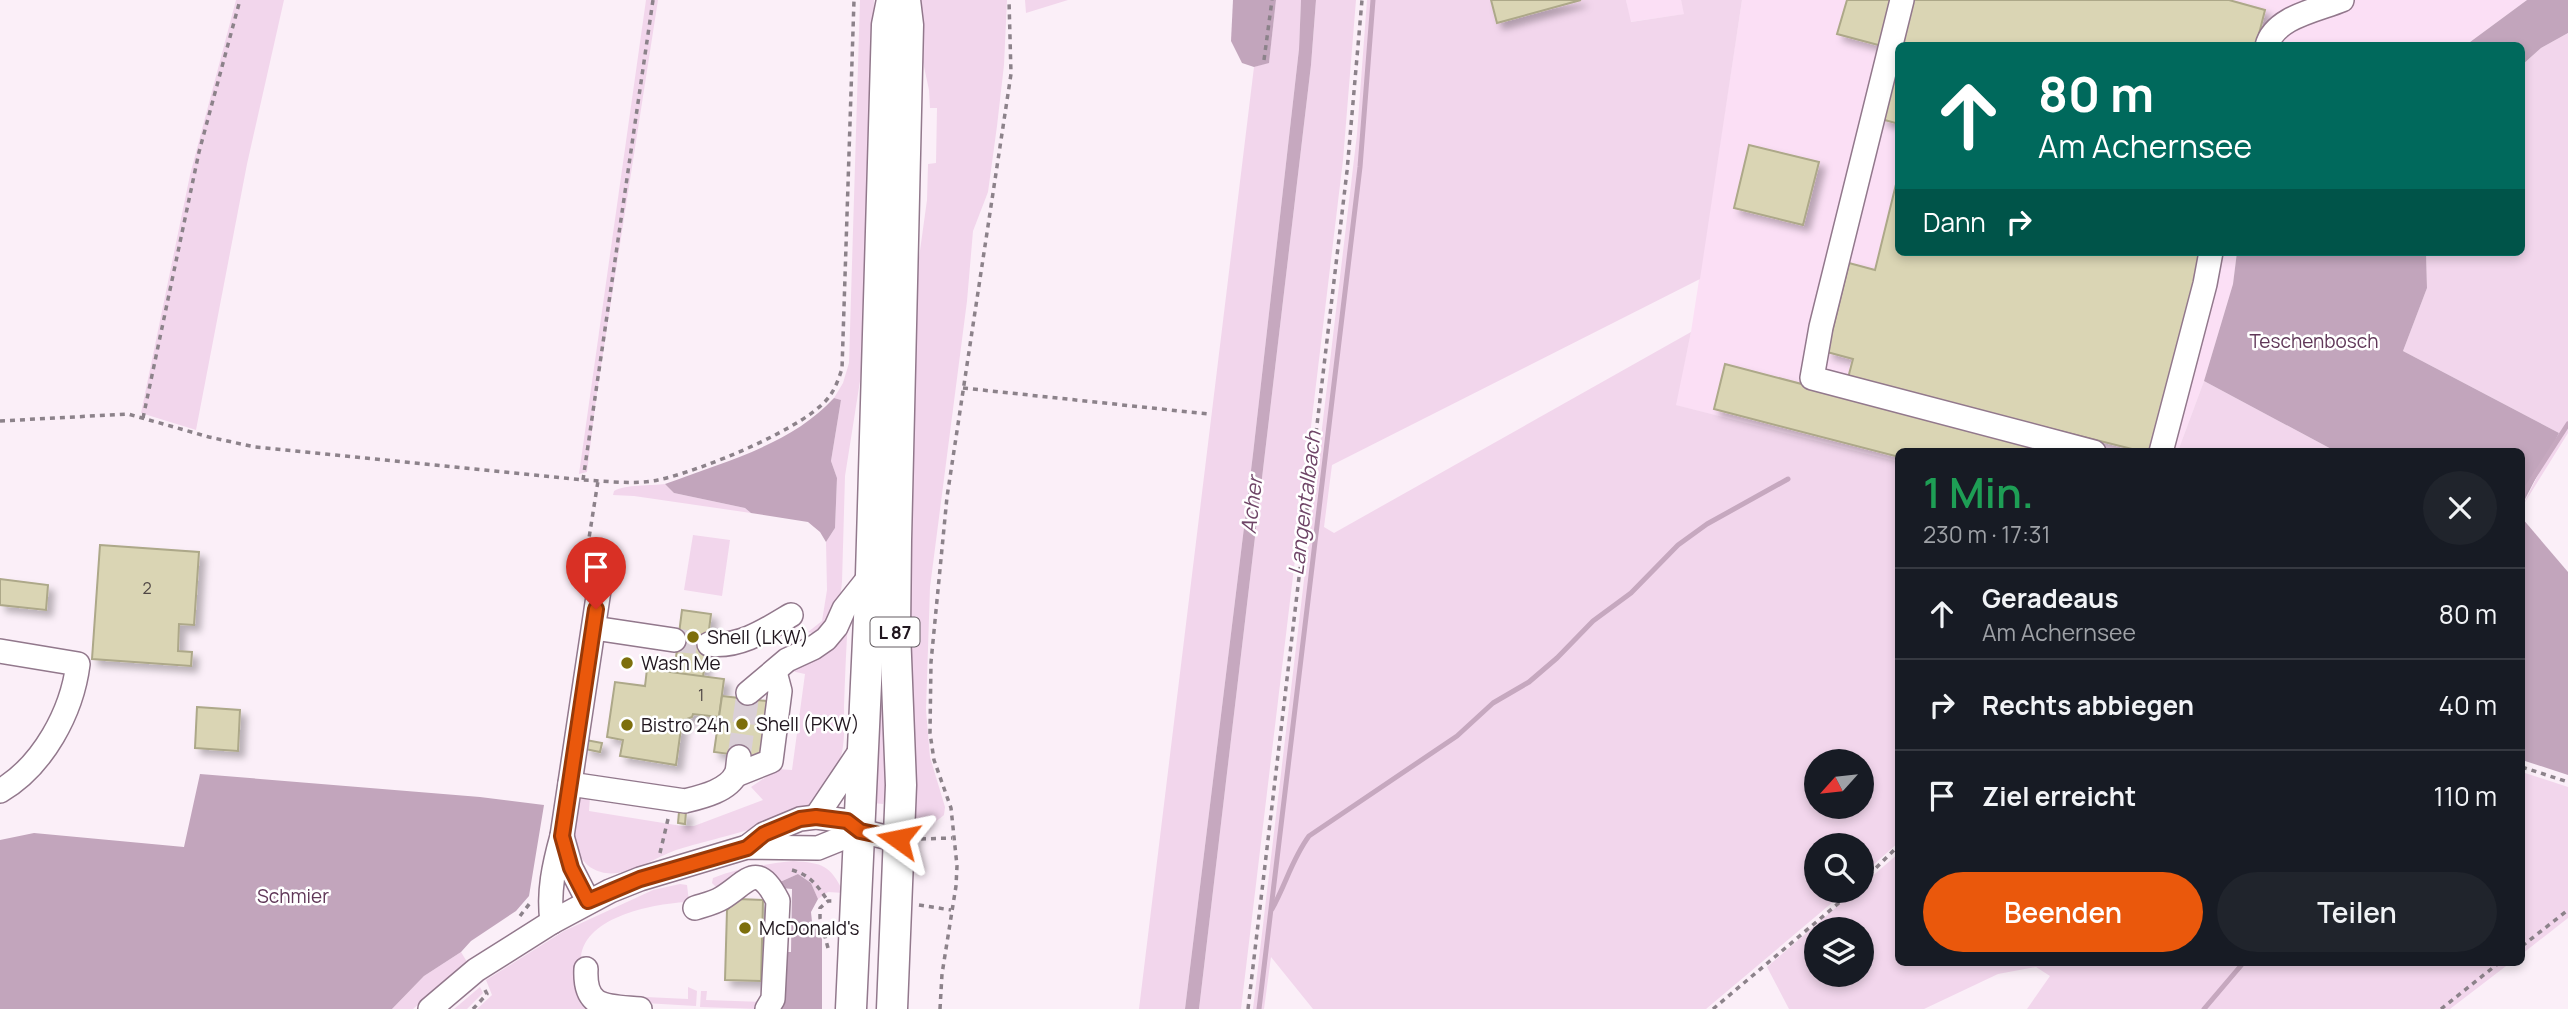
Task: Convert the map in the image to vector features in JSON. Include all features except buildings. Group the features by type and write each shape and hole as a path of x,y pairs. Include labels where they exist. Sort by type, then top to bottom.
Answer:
{"main road":[{"name":"L 87","path":"852,1009 871,575 887,24 892,0"},
{"name":"L 87","path":"892,1009 900,716 895,618 908,37 905,0"}],"street":[{"path":"1902,0 1821,327 1812,378 2079,448"},
{"path":"2268,42 2278,27 2290,20 2342,0"},
{"path":"2162,448 2210,256"},
{"path":"748,693 787,660 826,639 836,627 844,609 871,575"},
{"path":"552,922 549,899 562,836 599,590"},
{"path":"709,644 722,646 758,635 791,615"},
{"path":"594,628 674,640"},
{"path":"0,651 78,664 75,687 59,725 42,752 16,782 0,791"},
{"path":"570,784 685,801 723,788 737,766 771,761 780,691 775,672"},
{"path":"816,817 863,747"},
{"path":"747,848 764,834 800,819 816,817 847,821 860,831 898,839"},
{"path":"430,1009 476,970 552,922 588,901 640,879 747,848 818,848 860,831"},
{"path":"562,836 571,868 588,901"},
{"path":"695,908 724,898 738,884 753,877 762,879 772,888 778,901 773,999 767,1009"},
{"path":"586,969 585,986 589,998 598,1006 640,1009"}],"path":[{"path":"143,418 200,152 240,0"},
{"path":"583,480 653,0"},
{"path":"0,421 128,414 256,447 635,483 659,480 685,471 791,428 808,417 831,395 842,369 853,0"},
{"path":"940,1009 957,866 951,808 933,760 930,733 931,662 947,497 1011,74 1009,0"},
{"path":"1264,60 1272,0"},
{"path":"1248,1009 1347,171 1362,0"},
{"path":"963,388 1208,414"},
{"path":"2525,768 2568,782"},
{"path":"898,839 953,838"},
{"path":"1874,869 1895,849"},
{"path":"788,869 806,874 817,884 828,901"},
{"path":"1713,1009 1839,903"},
{"path":"2525,944 2568,910"},
{"path":"2441,1009 2495,966"}],"shaded area":[{"path":"236,0 284,0 247,164 196,430 141,413 190,175"},
{"path":"646,0 658,0 587,472 579,474"},
{"path":"860,0 874,0 866,343 845,476 839,608 819,635 808,632 822,621 827,590 826,542 835,528 837,478 831,461 841,400 834,398 843,383 849,363"},
{"path":"920,0 1007,0 1004,65 997,126 988,192 973,231 967,301 930,587 926,710 930,757 945,807 944,815 929,827 922,827 913,818 906,628 914,294 927,200 928,164 936,163 937,108 930,108 918,39"},
{"path":"1025,0 1068,0 1026,13"},
{"path":"1276,0 1301,0 1299,49 1185,1009 1139,1009 1254,67 1269,62"},
{"path":"1316,0 1356,0 1343,160 1241,1009 1199,1009 1311,65"},
{"path":"1367,0 1490,0 1497,23 1582,0 1626,0 1631,22 1684,14 1681,0 1742,0 1700,279 1332,465 1324,527 1334,533 1691,332 1676,405 1895,461 1895,846 1874,864 1874,833 1804,833 1804,903 1832,903 1815,917 1804,917 1804,926 1706,1009 1313,1009 1271,957 1264,1009 1253,1009 1357,134"},
{"path":"1626,0 1681,0 1685,14 1630,22"},
{"path":"1742,0 2527,0 2470,42 1895,42 1895,256 2236,256 2233,284 2204,381 2179,448 1895,448 1895,461 1675,405 1691,332"},
{"path":"2568,33 2568,433 2525,502 2559,433 2403,351 2427,288 2426,256 2525,256 2525,62 2541,48"},
{"path":"2204,381 2329,448 2179,448"},
{"path":"665,484 674,493 745,508 751,513 613,495 614,491 625,487"},
{"path":"693,535 730,540 722,596 684,590"},
{"path":"848,621 844,739 841,755 831,778 812,804 787,817 676,850 619,873 601,872 583,860 573,828 576,794 590,797 589,811 682,826 694,826 763,800 751,787 778,769 792,770 805,674 791,671"},
{"path":"881,630 889,784 883,804 873,803"},
{"path":"2525,773 2568,787 2568,918 2525,952"},
{"path":"1895,856 1895,966 2506,966 2450,1009 2027,1009 2050,976 2036,967 1998,974 1924,1009 1789,1009 1767,967 1804,935 1804,987 1874,987 1874,917 1825,917 1841,903 1874,903 1874,875"},
{"path":"793,861 824,867 834,876 844,893 828,892 818,899 811,883 798,874 780,882 769,873 721,892 712,883 713,878 732,872"},
{"path":"687,885 689,902 659,905 624,914 595,931 585,943 581,962 596,1009 477,1009 492,995 486,980 564,931 653,890"},
{"path":"461,952 467,962 413,1009 392,1009 424,976"},
{"path":"480,987 483,993 467,1009 454,1009"},
{"path":"688,987 697,991 696,1006 609,1001 600,998 603,995 688,999"},
{"path":"701,991 707,991 706,1000 767,1002 757,1009 700,1007"}],"green space":[{"path":"1233,0 1276,0 1269,63 1254,67 1242,63 1231,41"},
{"path":"2527,0 2568,0 2568,33 2541,48 2525,62 2525,42 2470,42"},
{"name":"Teschenbosch","path":"2236,256 2426,256 2427,288 2403,351 2559,433 2525,499 2525,448 2329,448 2204,381 2233,284"},
{"path":"834,398 841,400 831,461 837,478 835,528 826,542 820,532 808,522 751,513 745,508 674,493 665,484 733,460 777,440 817,414"},
{"path":"2525,522 2568,572 2568,775 2525,761"},
{"name":"Schmier","path":"200,774 480,797 544,805 529,896 516,911 424,976 392,1009 0,1009 0,840 34,833 184,847"},
{"path":"798,874 811,883 818,899 811,912 812,922 822,939 822,1009 774,1009 781,952 791,952 792,889 782,888 780,882"}],"water":[{"name":"Acher","path":"1301,0 1316,0 1311,65 1199,1009 1185,1009 1253,454 1299,49"}],"waterway":[{"name":"Langentalbach","path":"1259,1009 1360,167 1373,0"},
{"path":"2525,490 2568,424"},
{"path":"1272,909 1309,836 1457,736 1493,703 1529,682 1593,621 1631,593 1678,545 1707,524 1788,479"},
{"path":"2204,1009 2241,966"}],"tunnel":[{"path":"674,640 709,644"},
{"path":"739,757 748,693"}],"place":[{"name":"Shell (LKW)","path":"693,637"},
{"name":"Wash Me","path":"627,663"},
{"name":"Shell (PKW)","path":"742,724"},
{"name":"Bistro 24h","path":"627,725"},
{"name":"McDonald's","path":"745,928"}],"route":[{"path":"596,609 562,836 571,868 588,901 640,879 747,848 764,834 800,819 816,817 847,821 860,831 898,839"}]}
